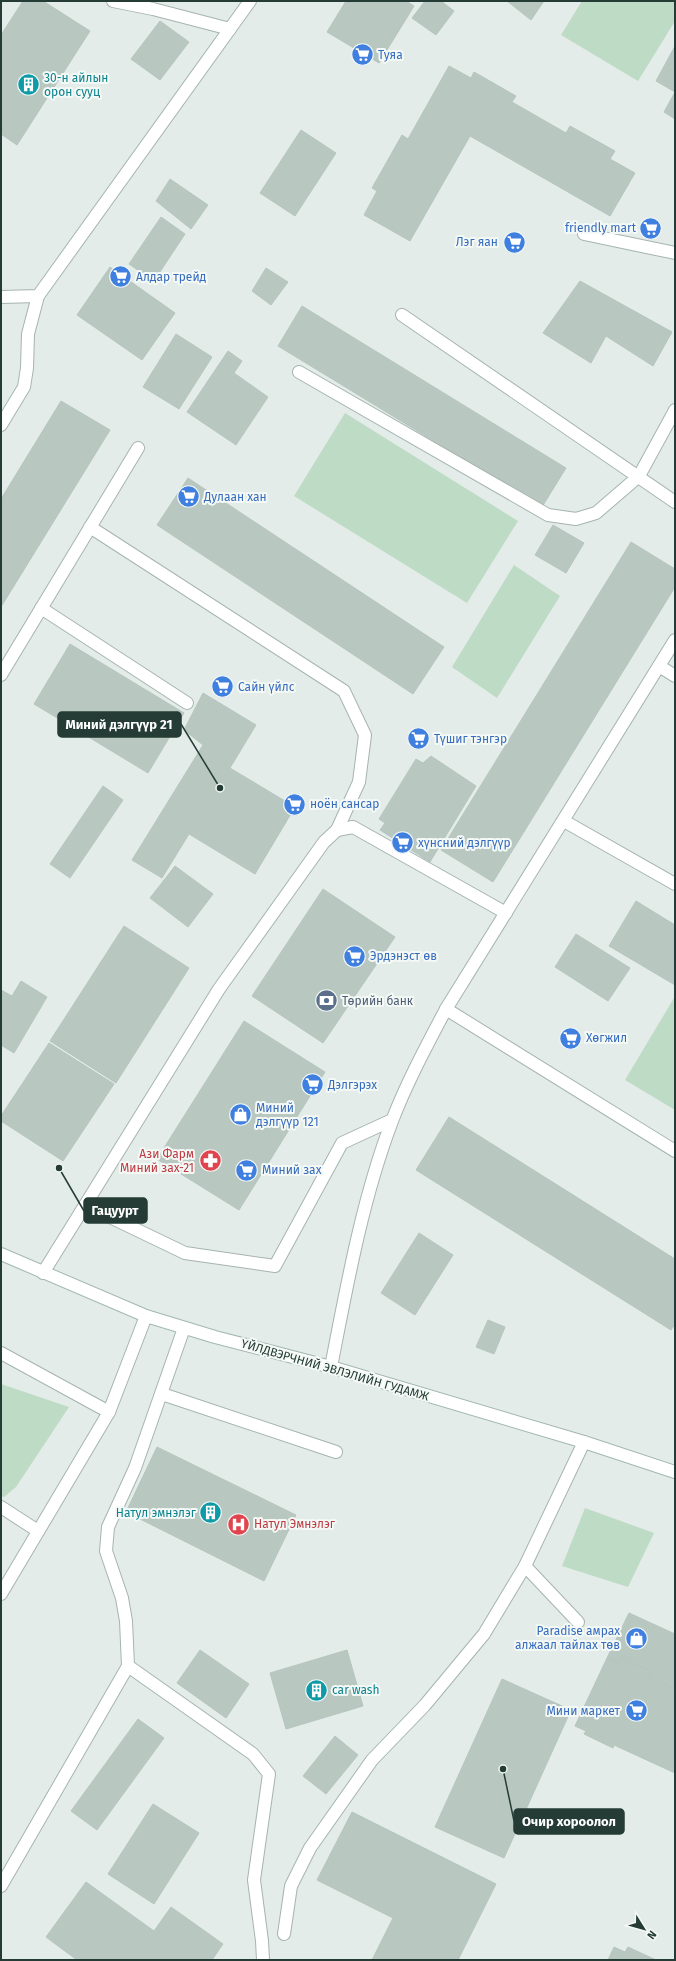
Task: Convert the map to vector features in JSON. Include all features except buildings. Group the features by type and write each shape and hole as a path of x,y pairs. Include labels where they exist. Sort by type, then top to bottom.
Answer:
{"street":[{"path":"113,1 153,9 230,29"},
{"path":"1,425 24,387 27,368 28,334 38,296 250,1"},
{"path":"584,234 675,253"},
{"path":"1,297 38,296"},
{"path":"402,315 675,502"},
{"path":"299,372 548,515 576,519 596,513 639,476 675,410"},
{"path":"1,674 138,448"},
{"path":"43,1273 219,989 324,842 337,830 359,782 365,735 344,691 90,527"},
{"path":"41,608 187,703"},
{"path":"331,1367 362,1221 375,1170 392,1120 417,1065 446,1009 675,640"},
{"path":"659,666 675,676"},
{"path":"564,821 675,884"},
{"path":"337,830 353,827 506,912"},
{"path":"446,1009 675,1151"},
{"path":"85,1204 185,1253 274,1266 342,1143 392,1120"},
{"name":"ҮЙЛДВЭРЧНИЙ ЭВЛЭЛИЙН ГУДАМЖ","path":"1,1254 146,1316 184,1328 331,1367 584,1442 675,1472"},
{"path":"1,1594 109,1412 146,1316"},
{"path":"1,1886 128,1666 126,1621 122,1598 106,1551 108,1527 135,1468 184,1328"},
{"path":"1,1353 109,1412"},
{"path":"162,1394 336,1452"},
{"path":"284,1934 291,1886 310,1848 372,1760 425,1705 484,1634 525,1566 584,1442"},
{"path":"1,1507 38,1531"},
{"path":"525,1566 578,1622"},
{"path":"128,1666 253,1754 269,1774 254,1880 263,1960"}],"green space":[{"path":"582,1 675,1 675,21 638,81 561,35"},
{"path":"345,413 518,521 467,603 294,496"},
{"path":"514,565 560,596 497,698 452,667"},
{"path":"674,998 675,999 675,1110 625,1080"},
{"path":"1,1384 69,1407 16,1487 4,1497 1,1496"},
{"path":"585,1508 654,1533 628,1587 562,1566"}],"place":[{"name":"Туяа","path":"362,55"},
{"name":"30-н айлын орон сууц","path":"28,85"},
{"name":"friendly mart","path":"651,228"},
{"name":"Лэг яан","path":"514,242"},
{"name":"Алдар трейд","path":"121,277"},
{"name":"Дулаан хан","path":"188,497"},
{"name":"Сайн үйлс","path":"222,687"},
{"name":"Түшиг тэнгэр","path":"418,739"},
{"name":"Миний дэлгүүр 21","path":"220,788"},
{"name":"ноён сансар","path":"294,804"},
{"name":"хүнсний дэлгүүр","path":"403,843"},
{"name":"Эрдэнэст өв","path":"354,956"},
{"name":"Төрийн банк","path":"327,1001"},
{"name":"Хөгжил","path":"570,1038"},
{"name":"Дэлгэрэх","path":"312,1085"},
{"name":"Миний дэлгүүр 121","path":"241,1115"},
{"name":"Ази Фарм Миний зах-21","path":"210,1161"},
{"name":"Гацуурт","path":"59,1168"},
{"name":"Миний зах","path":"247,1170"},
{"name":"Натул эмнэлэг","path":"211,1513"},
{"name":"Натул Эмнэлэг","path":"238,1524"},
{"name":"Paradise амрах алжаал тайлах төв","path":"636,1638"},
{"name":"car wash","path":"316,1690"},
{"name":"Мини маркет","path":"636,1711"},
{"name":"Очир хороолол","path":"503,1769"}]}
